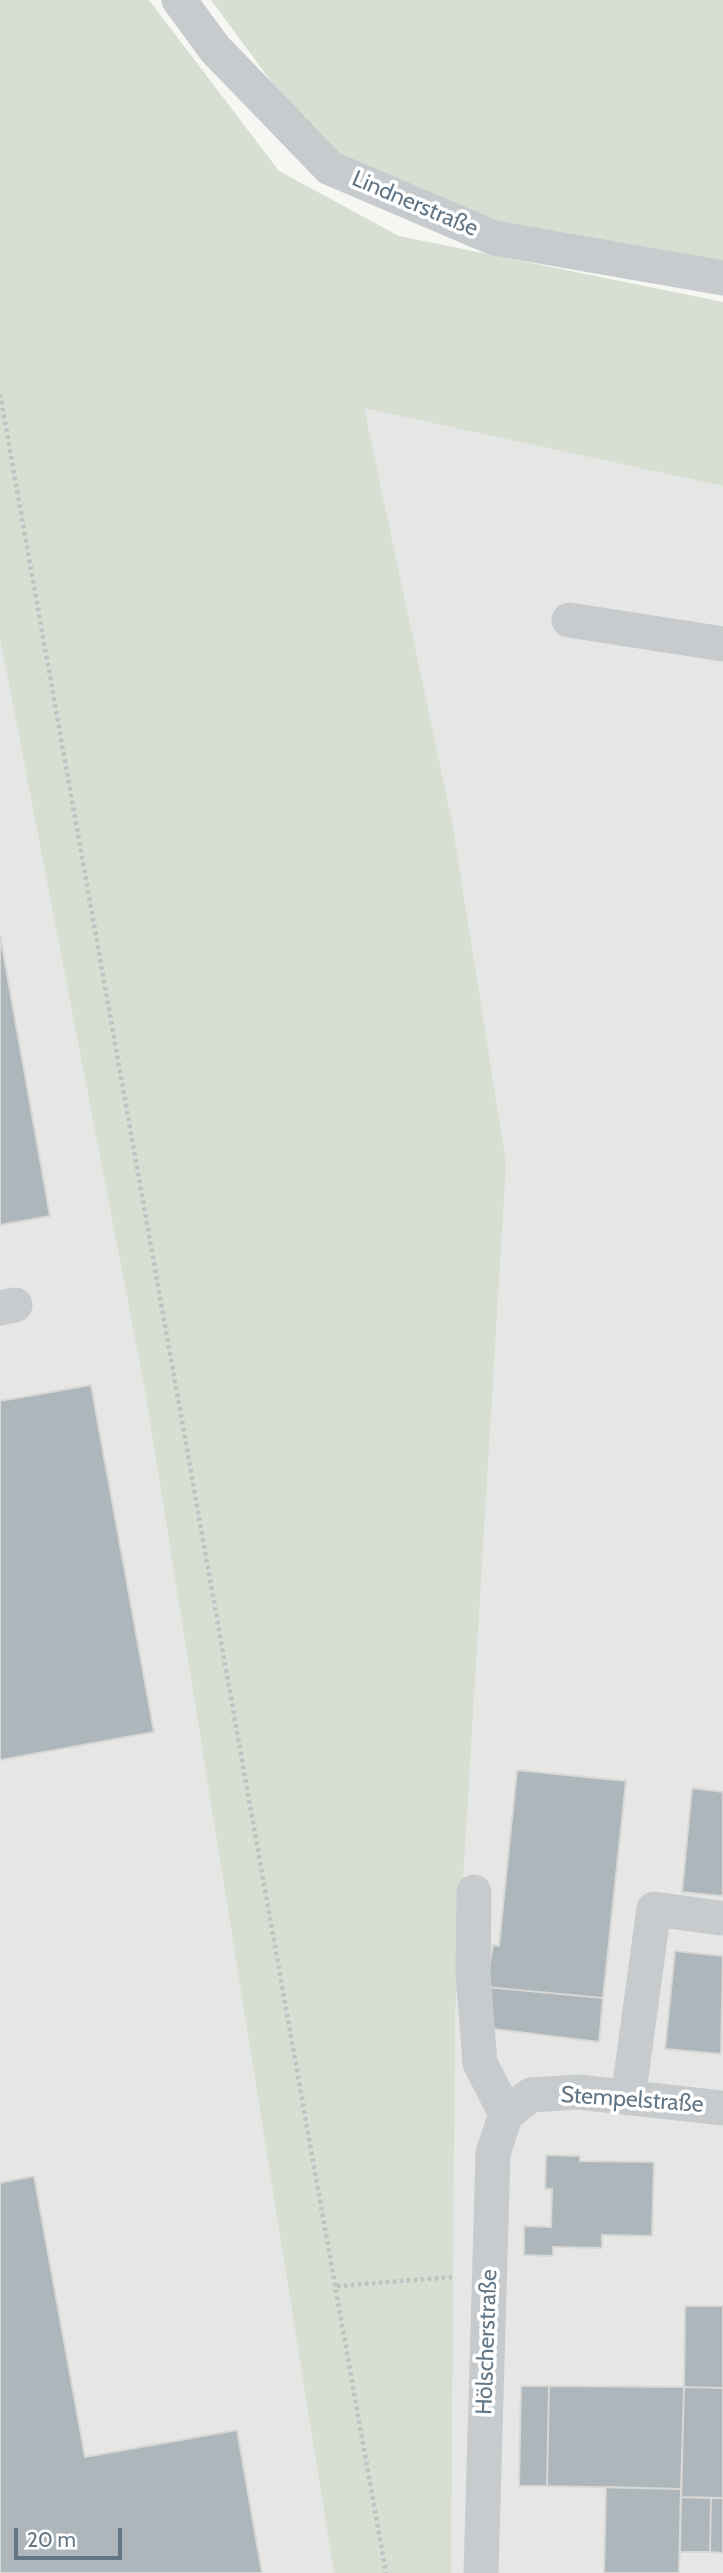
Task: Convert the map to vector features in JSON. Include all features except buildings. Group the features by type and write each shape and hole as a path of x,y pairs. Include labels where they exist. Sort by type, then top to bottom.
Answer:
{"street":[{"name":"Lindnerstraße","path":"179,0 215,49 330,167 494,239 723,278"},
{"path":"569,620 723,644"},
{"path":"474,1892 473,1973 480,2063 506,2114"},
{"path":"628,2098 654,1909 720,1918"},
{"name":"Stempelstraße","path":"506,2114 531,2095 578,2092 723,2108"},
{"name":"Hölscherstraße","path":"481,2573 493,2153 506,2114"}],"path":[{"path":"0,394 386,2573"},
{"path":"337,2286 489,2274"}],"shaded area":[{"path":"0,0 149,0 279,171 399,236 723,302 723,486 364,408 452,822 506,1163 455,2013 451,2573 334,2573 145,1390 0,637"},
{"path":"211,0 723,0 723,271 495,235 332,164"},
{"path":"0,335 363,407 723,486 723,2573 0,2573"}]}
